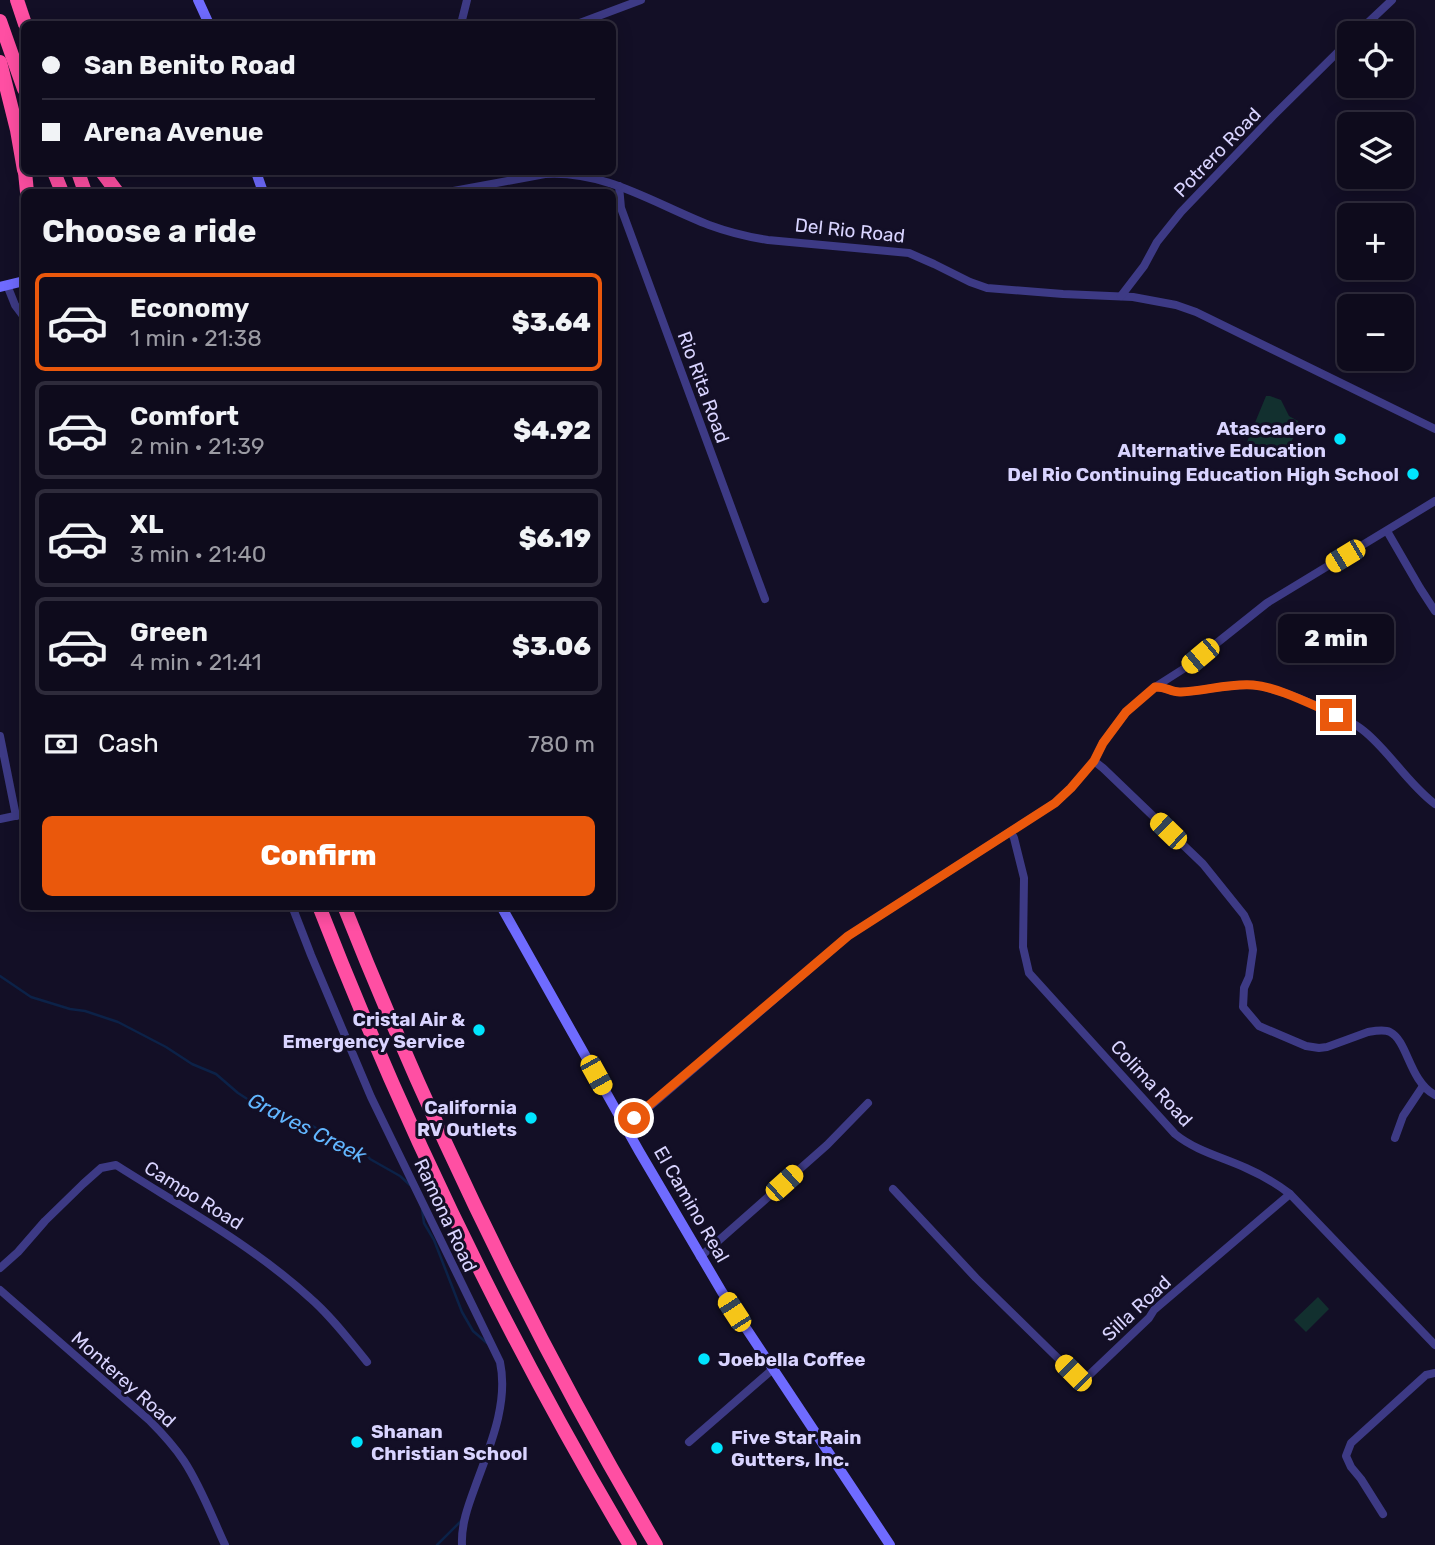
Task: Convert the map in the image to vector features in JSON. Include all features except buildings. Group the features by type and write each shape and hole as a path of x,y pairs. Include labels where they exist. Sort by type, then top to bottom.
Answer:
{"highway":[{"path":"17,0 24,21"},
{"path":"0,21 21,80"},
{"path":"0,62 21,150"},
{"path":"321,910 380,1054 455,1219 568,1436 630,1545"},
{"path":"346,910 401,1046 475,1209 576,1404 656,1545"}],"main road":[{"path":"198,0 208,21"},
{"path":"4,286 21,282"},
{"name":"El Camino Real","path":"503,910 700,1257 890,1545"}],"street":[{"path":"462,21 467,0"},
{"path":"585,21 641,0"},
{"path":"1370,21 1392,0"},
{"name":"Potrero Road","path":"1121,296 1181,212 1337,53"},
{"name":"Del Rio Road","path":"463,189 535,175"},
{"name":"Del Rio Road","path":"584,175 619,186 708,225 745,236 909,253 987,288 1121,296 1163,302 1196,312 1435,429"},
{"name":"Rio Rita Road","path":"619,186 621,208 765,599"},
{"path":"4,286 21,313"},
{"path":"626,1126 848,936 1055,803 1094,761 1103,743 1126,712 1155,687 1188,666 1267,603 1435,501"},
{"path":"1387,531 1435,611"},
{"path":"1155,687 1161,686 1177,693 1251,685 1303,700 1363,730 1422,794 1435,804"},
{"path":"0,736 20,815 0,819"},
{"path":"1094,761 1203,864 1244,915 1249,926 1252,950 1243,1007 1259,1026 1306,1046 1319,1048 1368,1032 1390,1032 1398,1040 1423,1086 1435,1095"},
{"name":"Colima Road","path":"1011,832 1024,878 1023,947 1029,973 1175,1134 1191,1145 1248,1169 1290,1194 1435,1345"},
{"name":"Ramona Road","path":"294,910 371,1097 500,1362 503,1386 499,1410 491,1443 469,1504 461,1535 462,1545"},
{"path":"1395,1138 1403,1116 1423,1086"},
{"path":"700,1257 827,1145 868,1103"},
{"name":"Campo Road","path":"0,1268 101,1168 116,1165 279,1271 313,1300 366,1362"},
{"name":"Silla Road","path":"893,1189 976,1278 1073,1373 1085,1379 1149,1318 1154,1310 1290,1194"},
{"name":"Monterey Road","path":"0,1290 163,1434 193,1477 225,1545"},
{"path":"689,1442 772,1369"},
{"path":"1383,1514 1346,1456 1351,1443 1426,1375 1435,1373"}],"green space":[{"path":"1266,396 1281,400 1289,416 1298,421 1291,442 1281,453 1271,457 1265,457 1247,448"},
{"path":"1318,1297 1329,1309 1306,1332 1294,1320"}],"waterway":[{"name":"Graves Creek","path":"0,976 31,997 118,1022 192,1064 216,1074 255,1104 311,1125 366,1154 410,1185"},
{"name":"Graves Creek","path":"422,1209 424,1223 434,1240 462,1312 473,1331 487,1343"},
{"name":"Graves Creek","path":"437,1545 462,1520"}],"place":[{"name":"Atascadero Alternative Education","path":"1340,439"},
{"name":"Del Rio Continuing Education High School","path":"1413,474"},
{"name":"Cristal Air & Emergency Service","path":"479,1030"},
{"name":"California RV Outlets","path":"531,1118"},
{"name":"Joebella Coffee","path":"704,1359"},
{"name":"Shanan Christian School","path":"357,1442"},
{"name":"Five Star Rain Gutters, Inc.","path":"717,1448"}],"route":[{"path":"634,1118 848,936 1055,803 1094,761 1103,743 1126,712 1155,687 1161,686 1177,693 1240,685 1264,687 1336,715"}]}
